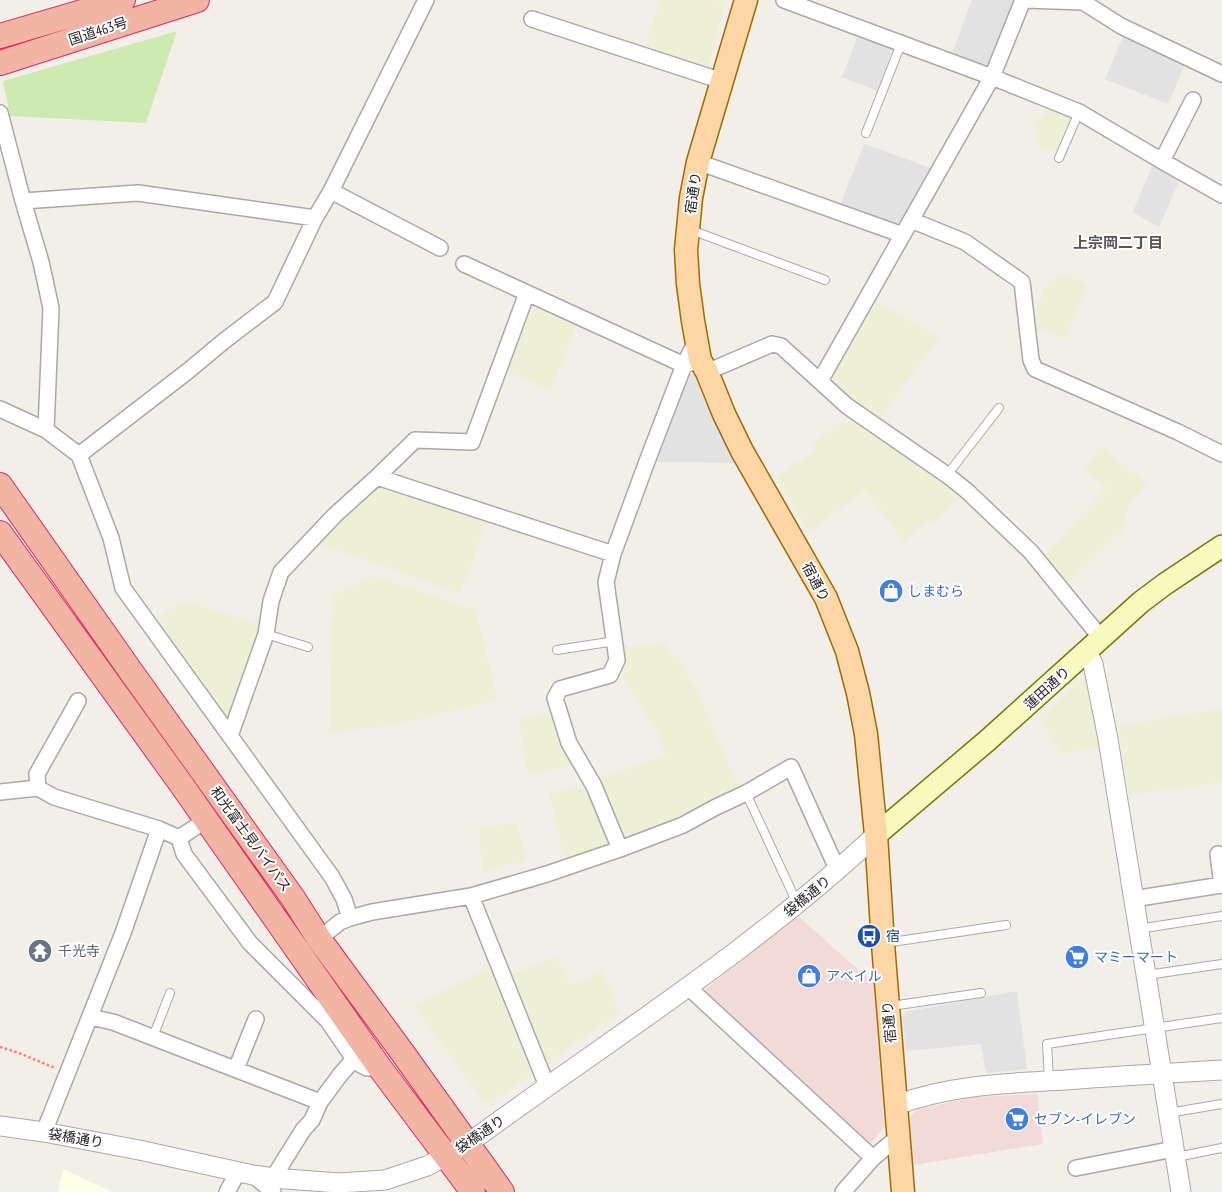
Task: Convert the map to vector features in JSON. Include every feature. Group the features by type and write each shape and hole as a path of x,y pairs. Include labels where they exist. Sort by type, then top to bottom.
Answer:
{"highway":[{"name":"国道463号","path":"0,36 123,0"},
{"name":"国道463号","path":"0,63 197,0"},
{"path":"0,465 118,637 132,673"},
{"name":"和光富士見バイパス","path":"0,485 293,898 319,939 502,1192"},
{"name":"和光富士見バイパス","path":"0,533 181,784 380,1068 472,1192"},
{"path":"0,560 73,660 181,784"}],"main road":[{"name":"宿通り","path":"746,0 698,162 691,198 686,250 697,359 742,451 826,598 847,650 858,693 866,734 876,835 903,1192"},
{"name":"蓮田通り","path":"876,835 988,740 1141,602 1222,546"}],"street":[{"path":"79,455 188,372 224,341 275,302 315,218 331,191 426,0"},
{"path":"784,0 992,77 1079,112 1222,195"},
{"path":"820,381 992,77 1024,0 1083,2 1122,26 1222,74"},
{"path":"532,19 722,81"},
{"path":"1162,161 1193,100"},
{"path":"0,113 51,308 46,430"},
{"path":"698,162 903,235"},
{"path":"331,191 440,248"},
{"path":"23,201 138,193 315,218"},
{"path":"911,220 965,242 1022,282 1031,360 1035,369 1178,432 1222,454"},
{"path":"464,264 527,293 697,359 772,344 781,346 847,406 967,491 1030,552 1094,645 1093,664 1108,739 1182,1192"},
{"path":"230,736 266,634 271,601 281,572 334,515 415,440 472,442 527,293"},
{"path":"620,849 594,786 569,742 555,698 560,689 610,675 618,660 606,582 646,464 697,359"},
{"path":"0,409 46,430 79,455 110,538 123,588 332,877 344,899 350,918"},
{"path":"377,477 614,554"},
{"path":"38,788 37,774 78,701"},
{"path":"319,939 340,922 350,918 372,912 471,896 547,874 620,849 683,825 746,793 791,767 838,870"},
{"path":"0,792 38,788 54,798 160,828 179,838 184,854 250,943 328,1021 354,1059 367,1068 380,1068"},
{"path":"179,838 206,820"},
{"path":"44,1132 123,933 160,828"},
{"name":"袋橋通り","path":"0,1126 44,1132 139,1150 246,1173 273,1185 384,1180 427,1166 477,1137 688,987 798,904 876,835"},
{"path":"1133,899 1222,885 1218,854"},
{"path":"471,896 547,1086"},
{"path":"688,987 874,1158"},
{"path":"90,1017 113,1022 320,1102"},
{"path":"236,1069 256,1019"},
{"path":"273,1185 303,1130 312,1120 320,1102 354,1059"},
{"path":"843,1192 874,1158 916,1098 949,1090 1007,1083 1222,1070"},
{"path":"1076,1168 1175,1153"},
{"path":"227,1192 246,1173"}],"lane":[{"path":"866,133 901,44"},
{"path":"1059,158 1079,112"},
{"path":"688,229 825,280"},
{"path":"947,476 999,408"},
{"path":"266,634 308,647"},
{"path":"557,650 615,641"},
{"path":"746,793 798,904"},
{"path":"1138,930 1222,916"},
{"path":"883,944 1006,925"},
{"path":"1146,975 1222,964"},
{"path":"153,1037 170,993"},
{"path":"888,1006 981,993"},
{"path":"1050,1081 1047,1044 1222,1018"},
{"path":"1167,1105 1222,1104"},
{"path":"1175,1153 1222,1148"}],"path":[{"path":"0,1047 19,1052 68,1073"}],"shaded area":[{"path":"660,0 716,0 725,3 708,69 644,49"},
{"path":"972,0 1013,0 991,63 983,66 952,54"},
{"path":"1124,34 1186,62 1168,104 1105,79"},
{"path":"858,35 893,48 878,91 842,77"},
{"path":"1048,108 1072,118 1058,153 1037,145 1036,119 1044,116"},
{"path":"864,144 931,168 899,225 892,227 839,208"},
{"path":"1153,164 1180,179 1159,227 1133,212"},
{"path":"1061,273 1088,284 1066,339 1037,329 1036,310 1044,287"},
{"path":"874,300 940,337 878,422 828,380"},
{"path":"541,306 578,322 551,390 507,372 531,311"},
{"path":"689,373 695,375 702,396 737,463 657,462"},
{"path":"848,415 963,495 934,525 928,520 904,542 865,490 809,532 777,478 798,460 801,462 806,458 816,449 812,444"},
{"path":"1101,446 1148,484 1129,506 1124,524 1125,528 1066,585 1042,557 1107,487 1083,470"},
{"path":"377,486 488,519 460,594 317,543"},
{"path":"373,575 476,610 498,700 395,725 329,734 333,596"},
{"path":"182,600 259,624 228,720 157,620"},
{"path":"666,643 670,655 679,657 690,681 694,683 740,789 630,839 620,836 598,778 665,755 654,722 649,720 622,676 621,667 626,665 624,648"},
{"path":"1085,678 1090,680 1101,748 1061,754 1038,718"},
{"path":"1222,708 1222,782 1129,796 1118,725"},
{"path":"555,714 576,765 528,775 518,719"},
{"path":"577,785 580,790 589,787 612,841 609,849 566,865 549,794"},
{"path":"517,822 527,861 483,871 478,828"},
{"path":"798,916 874,984 884,1127 870,1144 703,991"},
{"path":"555,956 572,985 602,971 620,1012 545,1065 508,976"},
{"path":"494,965 537,1071 491,1103 483,1101 413,1005"},
{"path":"1017,991 1027,1069 986,1073 981,1044 906,1051 902,1016 906,1012"},
{"path":"1037,1094 1043,1144 913,1165 910,1118 917,1109 977,1097"},
{"path":"63,1169 112,1192 58,1192"}],"green space":[{"path":"177,31 146,123 10,116 3,81"}],"place":[{"name":"しまむら","path":"891,591"},
{"name":"宿","path":"869,936"},
{"name":"千光寺","path":"40,951"},
{"name":"マミーマート","path":"1077,957"},
{"name":"アベイル","path":"809,976"},
{"name":"セブン-イレブン","path":"1017,1119"}],"district":[{"name":"上宗岡二丁目","path":"1118,242"}]}
